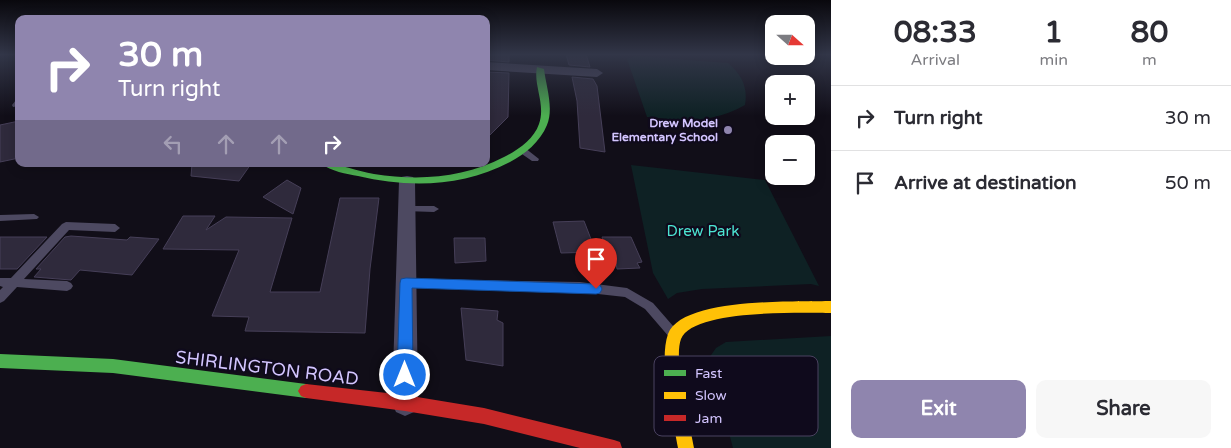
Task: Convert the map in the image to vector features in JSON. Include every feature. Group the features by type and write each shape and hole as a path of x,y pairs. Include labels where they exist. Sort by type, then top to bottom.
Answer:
{"street":[{"path":"336,167 366,177 407,181 447,179 487,170 512,158 531,143 542,128 545,108 541,75"},
{"path":"405,403 407,181"},
{"path":"673,356 675,335 684,324 696,317 735,310 831,308"},
{"name":"SHIRLINGTON ROAD","path":"0,361 113,366 405,403 484,416 614,448"}],"lane":[{"path":"522,150 535,159"},
{"path":"407,209 434,209"},
{"path":"0,218 34,217"},
{"path":"0,298 66,226 114,228"},
{"path":"0,282 67,286"},
{"path":"406,283 580,287 628,292 649,306 675,335"}],"green space":[{"path":"632,75 739,75 745,87 745,105 721,115 697,120 647,117"},
{"name":"Drew Park","path":"631,165 765,180 765,185 768,185 819,286 811,284 702,289 677,293 668,299 653,273"},
{"path":"831,336 831,448 733,448 730,436 818,436 818,356 710,356 716,348 726,342"}],"building":[{"path":"490,75 509,75 508,117 490,135"},
{"path":"572,77 593,79 597,86 605,152 580,148 577,101"},
{"path":"15,122 15,159 0,162 0,125"},
{"path":"192,167 249,167 239,181 191,176"},
{"path":"287,180 301,188 293,214 263,197"},
{"path":"340,198 379,198 370,269 365,333 245,331 249,317 212,316 239,250 163,249 183,216 215,216 206,230 226,217 292,218 270,292 320,292"},
{"path":"584,221 596,252 561,253 553,222"},
{"path":"0,237 47,237 17,269 0,269"},
{"path":"65,237 127,240 130,237 159,239 132,275 80,270 71,280 34,277 41,269 36,269"},
{"path":"602,237 631,237 642,262 637,263 640,268 617,269 616,263 609,262"},
{"path":"454,238 485,238 486,261 455,263"},
{"path":"461,308 498,311 497,320 503,323 503,366 466,360"}],"traffic: fast":[{"path":"337,167 374,177 422,181 470,175 493,167 523,149 536,137 542,127 545,109 541,75"},
{"path":"0,361 113,366 306,391"}],"traffic: slow":[{"path":"672,356 675,335 684,325 701,317 746,309 831,307"},
{"path":"684,436 686,448"}],"traffic: jam":[{"path":"306,391 405,403 484,416 614,448"}],"place":[{"name":"Drew Model Elementary School","path":"728,130"}],"route":[{"path":"405,375 406,283 596,289"}]}
